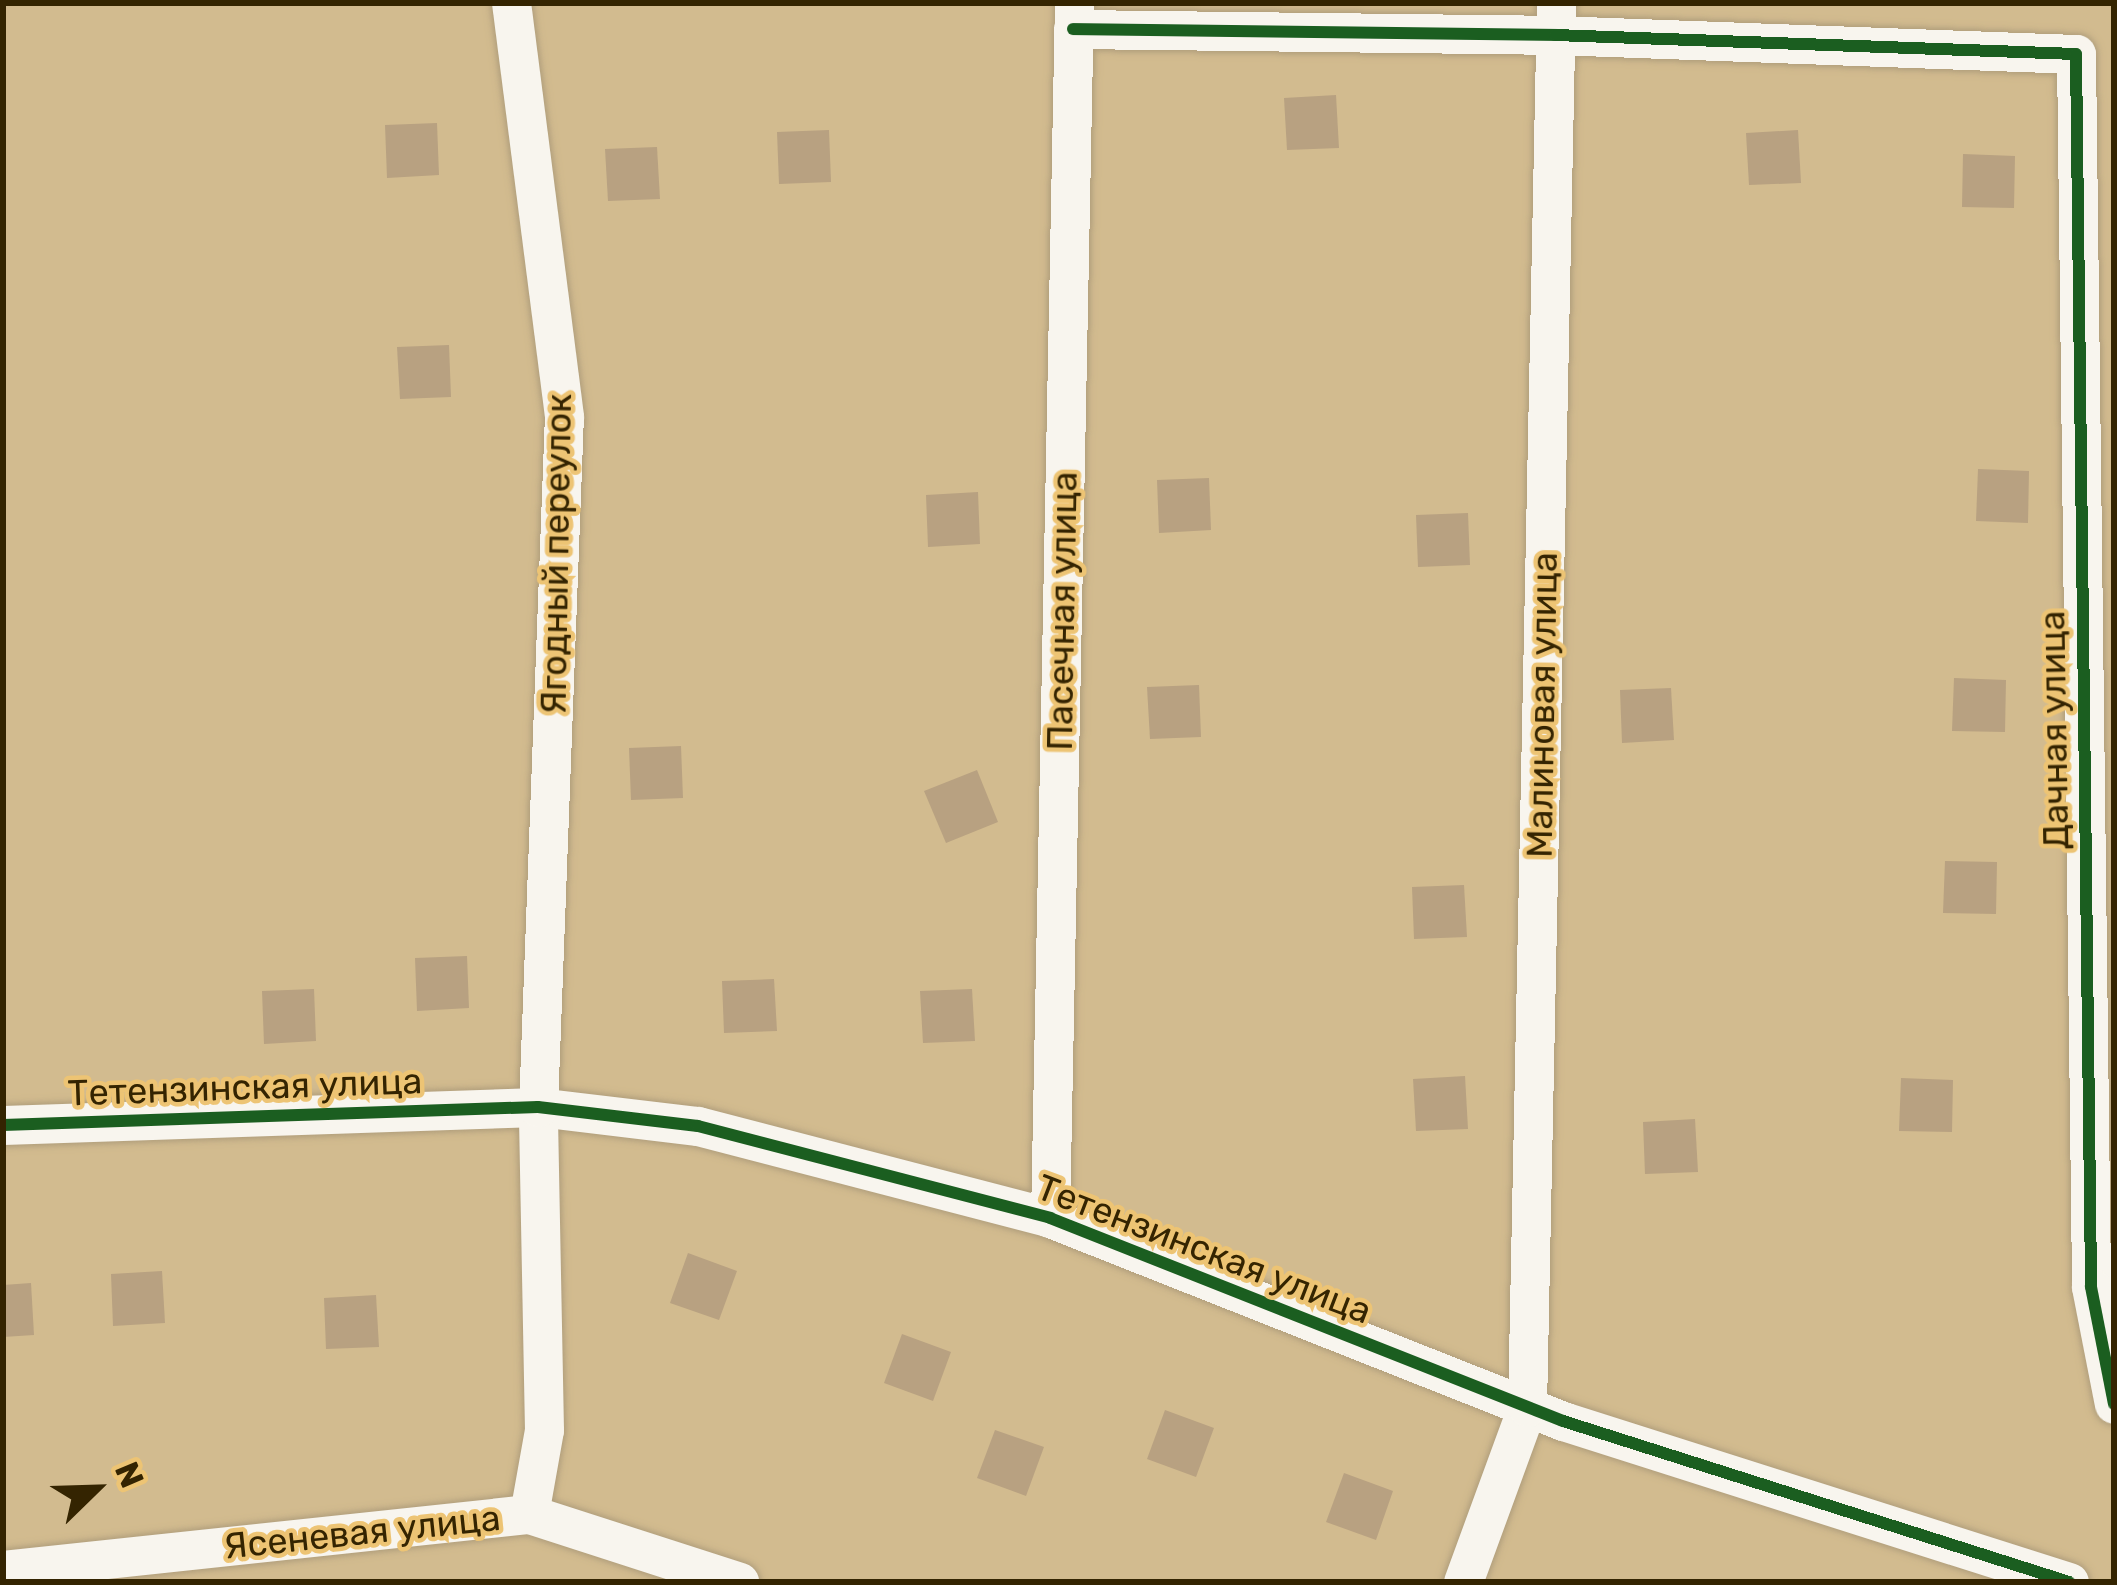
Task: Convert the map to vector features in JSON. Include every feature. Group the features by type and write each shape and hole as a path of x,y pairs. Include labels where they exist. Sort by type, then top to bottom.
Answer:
{"street":[{"name":"Ягодный переулок","path":"511,3 564,416 538,1107"},
{"path":"1074,16 1556,19"},
{"name":"Пасечная улица","path":"1050,1218 1074,16"},
{"name":"Дачная улица","path":"1556,19 2076,53 2091,1287 2114,1404"},
{"name":"Малиновая улица","path":"1527,1407 1556,19"},
{"name":"Тетензинская улица","path":"3,1125 538,1107 698,1126 1050,1218 1527,1407 2069,1582"},
{"name":"Ясеневая улица","path":"3,1570 529,1514 544,1430 538,1107"},
{"path":"1463,1582 1527,1407"},
{"path":"529,1514 740,1582"}],"building":[{"path":"1336,95 1339,148 1287,150 1284,98"},
{"path":"437,123 439,175 387,178 385,125"},
{"path":"829,130 831,182 779,184 777,132"},
{"path":"1798,130 1801,183 1749,185 1746,133"},
{"path":"657,147 660,199 608,201 605,149"},
{"path":"1963,154 2015,156 2014,208 1962,207"},
{"path":"449,345 451,397 400,399 397,347"},
{"path":"1978,469 2029,471 2028,523 1976,521"},
{"path":"1209,478 1211,530 1159,533 1157,480"},
{"path":"978,492 980,544 928,547 926,495"},
{"path":"1468,513 1470,565 1418,567 1416,515"},
{"path":"1954,678 2006,680 2005,732 1952,731"},
{"path":"1199,685 1201,737 1150,739 1147,687"},
{"path":"1671,688 1674,740 1622,743 1620,690"},
{"path":"681,746 683,798 631,800 629,748"},
{"path":"977,770 998,822 946,843 924,791"},
{"path":"1945,861 1997,862 1996,914 1943,913"},
{"path":"1464,885 1467,937 1414,939 1412,887"},
{"path":"467,956 469,1008 417,1011 415,958"},
{"path":"774,979 777,1031 724,1033 722,981"},
{"path":"314,989 316,1041 264,1044 262,991"},
{"path":"972,989 975,1041 923,1043 920,991"},
{"path":"1465,1076 1468,1129 1416,1131 1413,1079"},
{"path":"1901,1078 1953,1080 1952,1132 1899,1131"},
{"path":"1695,1119 1698,1172 1645,1174 1643,1122"},
{"path":"688,1253 737,1271 719,1320 670,1303"},
{"path":"162,1271 165,1323 113,1326 111,1274"},
{"path":"31,1283 34,1335 3,1337 3,1285"},
{"path":"376,1295 379,1347 326,1349 324,1298"},
{"path":"902,1334 951,1352 933,1401 884,1383"},
{"path":"1165,1410 1214,1428 1196,1477 1147,1459"},
{"path":"995,1430 1044,1447 1026,1496 977,1478"},
{"path":"1344,1473 1393,1491 1376,1540 1326,1522"}],"cycle path":[{"path":"1073,29 1555,35 2076,54 2091,1287 2114,1404"},
{"path":"3,1125 538,1107 698,1126 1050,1218 1563,1421 2069,1582"}]}
